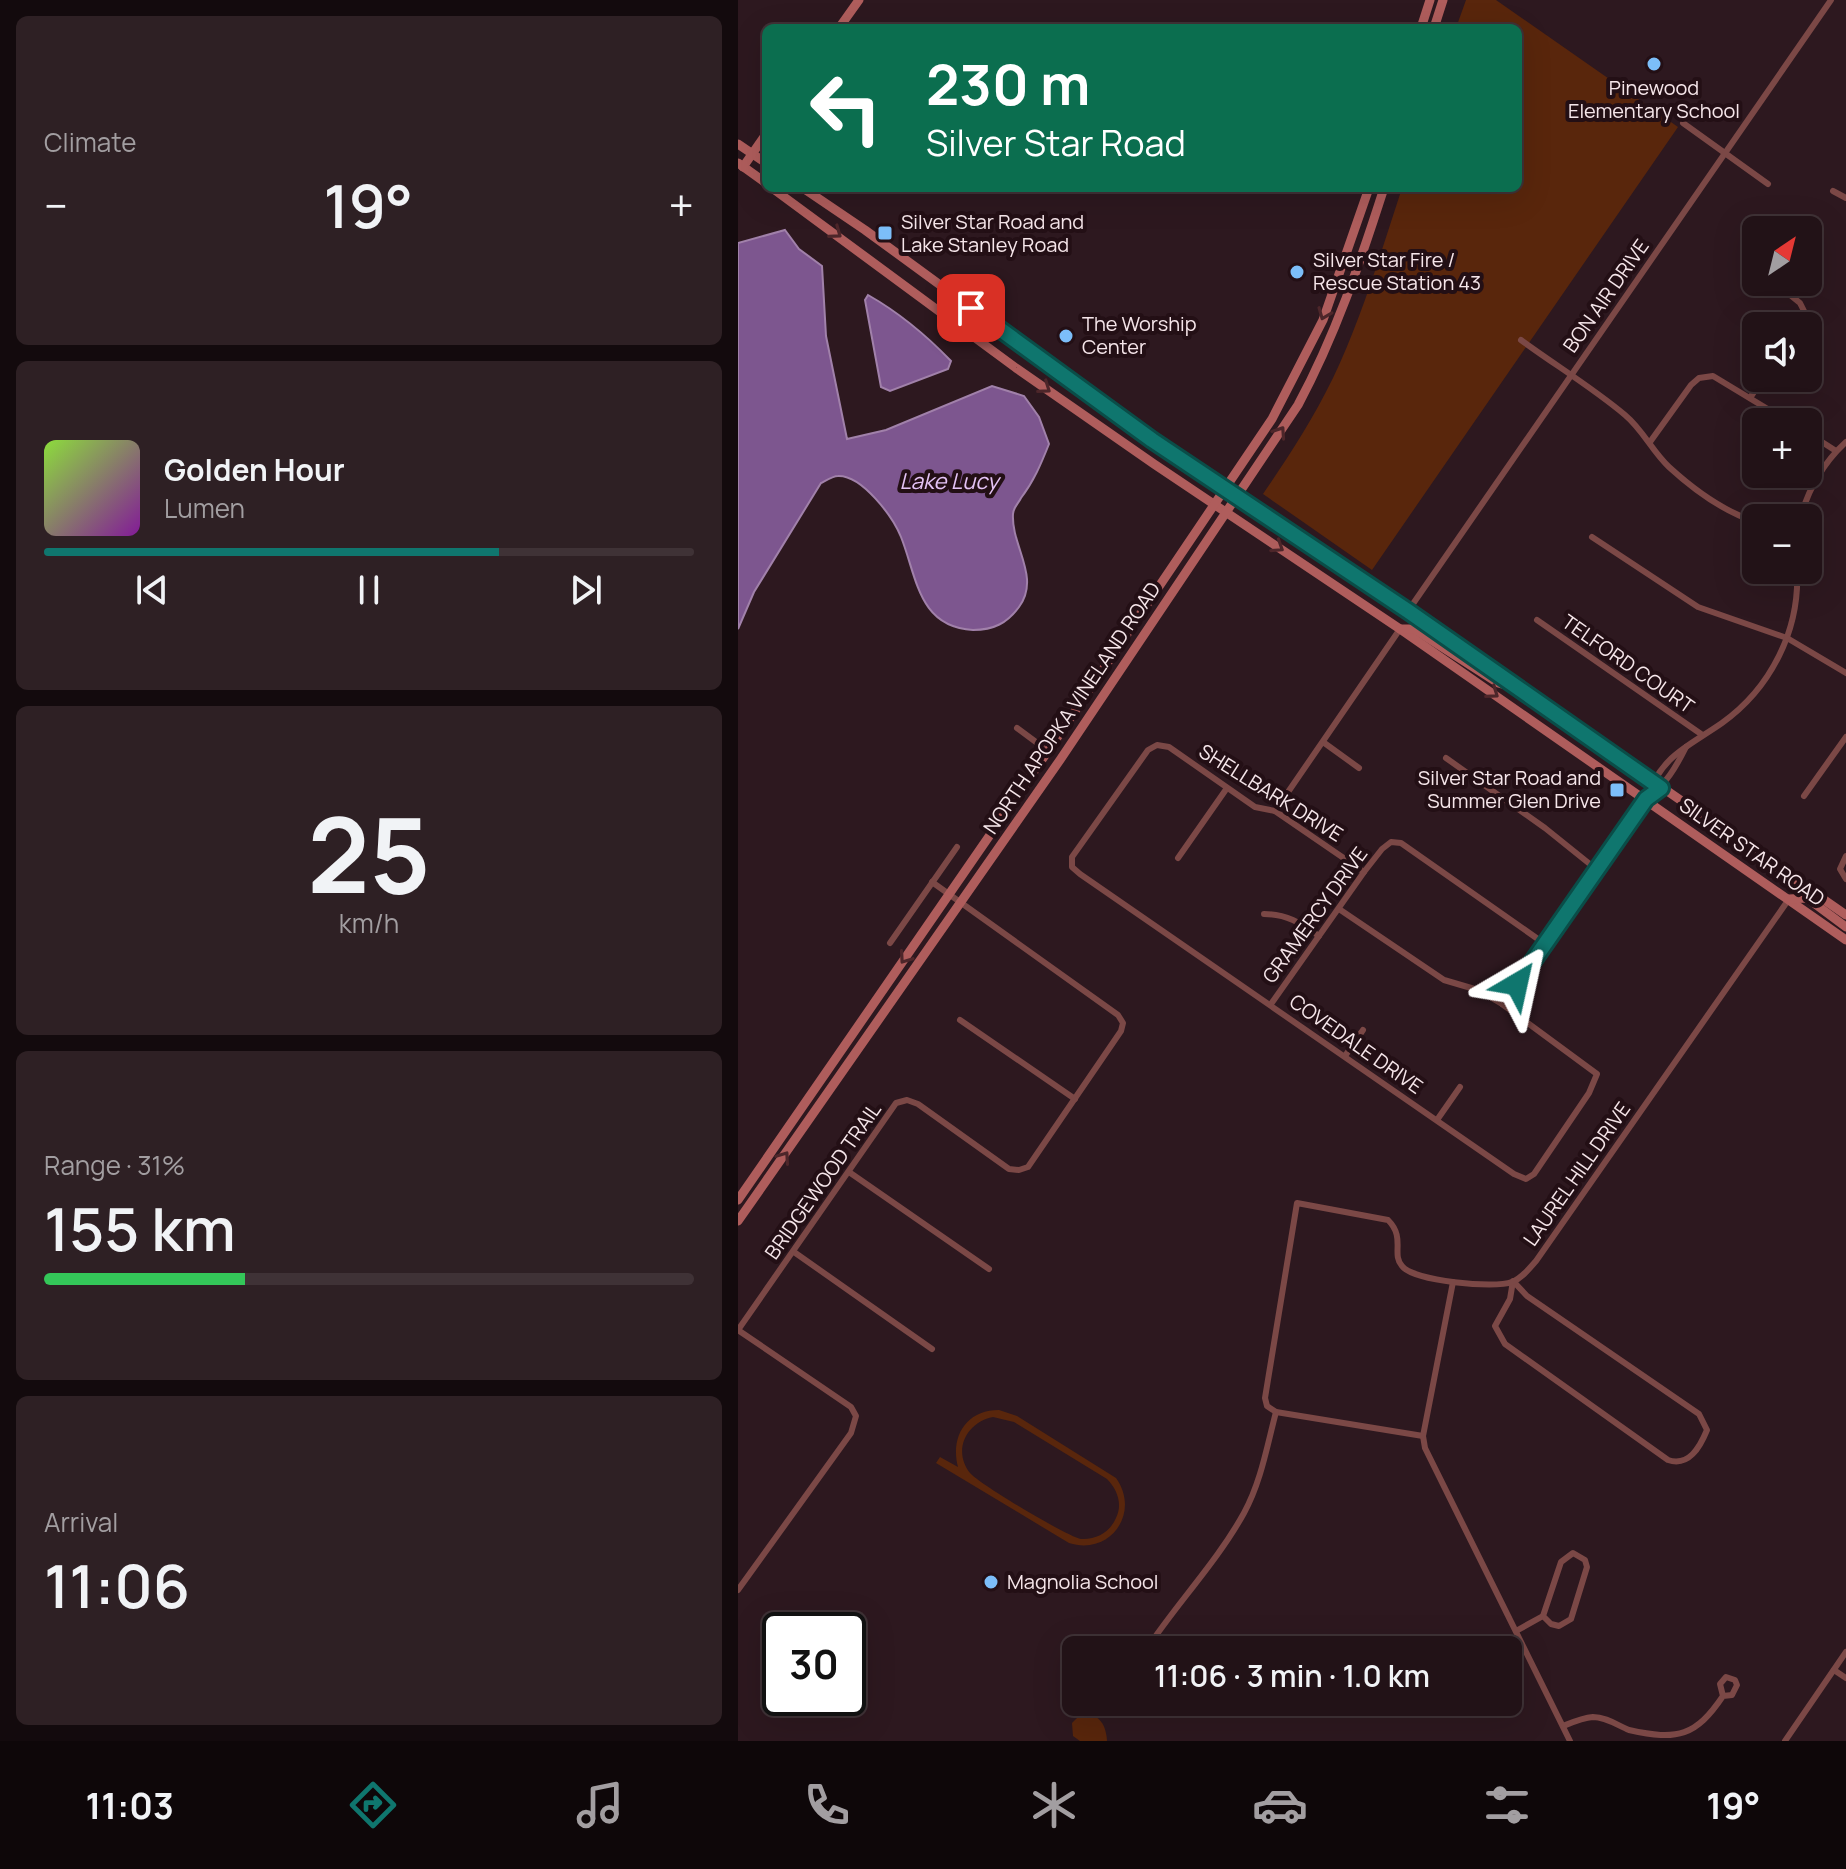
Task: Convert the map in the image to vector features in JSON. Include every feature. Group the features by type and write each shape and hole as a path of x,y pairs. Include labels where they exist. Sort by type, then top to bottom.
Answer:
{"main road":[{"path":"842,24 859,0"},
{"path":"1422,24 1430,0"},
{"path":"1435,24 1443,0"},
{"path":"762,140 741,165 762,180"},
{"path":"738,144 762,160"},
{"name":"SILVER STAR ROAD","path":"777,192 1016,368 1400,629 1846,940"},
{"name":"SILVER STAR ROAD","path":"809,192 1152,440 1408,611 1846,915"},
{"name":"NORTH APOPKA VINELAND ROAD","path":"738,1199 1048,751 1272,419 1323,320 1368,192"},
{"name":"NORTH APOPKA VINELAND ROAD","path":"738,1221 961,902 1298,405 1343,312 1383,192"},
{"path":"1400,629 1414,629 1498,683 1520,689"},
{"path":"1789,899 1807,898 1846,927"}],"street":[{"name":"BON AIR DRIVE","path":"1408,611 1831,0"},
{"path":"1683,123 1768,184"},
{"path":"1833,191 1846,198"},
{"path":"1791,296 1804,312"},
{"path":"1521,340 1623,413 1667,465 1699,491 1742,517"},
{"path":"1650,442 1699,378 1713,376 1766,408"},
{"path":"1750,398 1754,392"},
{"path":"1822,442 1836,451"},
{"path":"1804,504 1836,451 1846,442"},
{"path":"1592,537 1698,607 1787,638 1846,673"},
{"path":"1657,785 1665,764 1745,703 1765,680 1787,638 1796,611 1797,584"},
{"name":"TELFORD COURT","path":"1537,620 1701,734"},
{"path":"1275,811 1400,629"},
{"path":"1017,728 1048,751"},
{"path":"1804,796 1846,737"},
{"path":"1323,742 1359,768"},
{"path":"1339,909 1444,980 1478,990 1502,1004 1646,799 1675,770 1688,744"},
{"name":"SHELLBARK DRIVE","path":"1072,857 1148,750 1157,745 1169,747 1255,807 1275,811 1364,872"},
{"path":"1446,758 1545,828 1596,869"},
{"path":"1178,858 1227,788"},
{"name":"GRAMERCY DRIVE","path":"1271,1004 1364,872 1391,842 1401,843 1545,944"},
{"path":"890,943 957,847"},
{"path":"1846,856 1840,869 1846,879"},
{"name":"COVEDALE DRIVE","path":"1072,857 1072,867 1080,874 1514,1174 1526,1179 1534,1174 1589,1093 1597,1074 1502,1004"},
{"name":"BRIDGEWOOD TRAIL","path":"738,1330 896,1103 907,1100 918,1104 1009,1169 1019,1170 1028,1167 1121,1031 1123,1023 1118,1015 932,882"},
{"name":"LAUREL HILL DRIVE","path":"1513,1281 1536,1261 1789,899"},
{"path":"1264,914 1281,914 1319,936"},
{"path":"960,1020 1075,1099"},
{"path":"1345,1056 1363,1030"},
{"path":"1437,1120 1460,1087"},
{"path":"849,1172 989,1269"},
{"path":"738,1199 750,1206"},
{"path":"1423,1436 1276,1412 1267,1406 1265,1398 1297,1203 1388,1220 1395,1227 1399,1239 1398,1259 1409,1272 1453,1282 1502,1284 1513,1281"},
{"path":"794,1252 932,1349"},
{"path":"1513,1281 1527,1296 1699,1414 1707,1430 1692,1456 1676,1462 1668,1460 1505,1344 1495,1326 1510,1299 1513,1281"},
{"path":"1453,1282 1423,1436 1425,1448 1570,1741"},
{"path":"738,1330 851,1407 856,1416 851,1433 738,1590"},
{"path":"1156,1636 1178,1604 1190,1593 1243,1514 1258,1481 1276,1412"},
{"path":"1516,1631 1543,1616 1561,1562 1573,1553 1581,1556 1587,1567 1571,1619 1559,1626 1551,1624 1543,1616"},
{"path":"1785,1741 1846,1652"},
{"path":"1834,1670 1846,1678"},
{"path":"1563,1726 1594,1717 1650,1738 1677,1740 1688,1736 1706,1721 1723,1696"}],"shaded area":[{"path":"1466,0 1496,0 1678,127 1372,570 1263,494 1333,378 1362,308 1401,192 1522,192 1522,24 1457,24"},
{"path":"999,1410 1017,1416 1116,1478 1123,1491 1125,1505 1117,1528 1097,1543 1069,1543 936,1463 940,1457 958,1467 956,1445 963,1427 969,1420 987,1411","holes":["993,1417 1014,1422 1111,1483 1119,1507 1106,1531 1087,1539 1073,1536 1006,1498 970,1473 962,1455 965,1438 970,1431"]},
{"path":"1079,1716 1094,1716 1105,1729 1107,1741 1080,1741 1073,1736 1072,1723"}],"water":[{"name":"Lake Lucy","path":"785,230 799,249 822,266 826,336 847,439 886,430 992,386 1024,396 1039,417 1049,444 1013,514 1026,573 1025,596 1005,621 987,629 973,630 955,627 941,620 922,597 901,537 884,509 857,482 838,476 821,483 754,592 738,629 738,243"},
{"path":"868,295 901,316 932,342 951,361 948,369 890,391 881,387 865,300"}],"place":[{"name":"Pinewood Elementary School","path":"1654,64"},
{"name":"Silver Star Road and Lake Stanley Road","path":"885,233"},
{"name":"Silver Star Fire / Rescue Station 43","path":"1297,272"},
{"name":"The Worship Center","path":"1066,336"},
{"name":"Silver Star Road and Summer Glen Drive","path":"1617,790"},
{"name":"Magnolia School","path":"991,1582"}],"route":[{"path":"971,308 1152,440 1408,611 1661,788 1646,799 1517,984"}]}
